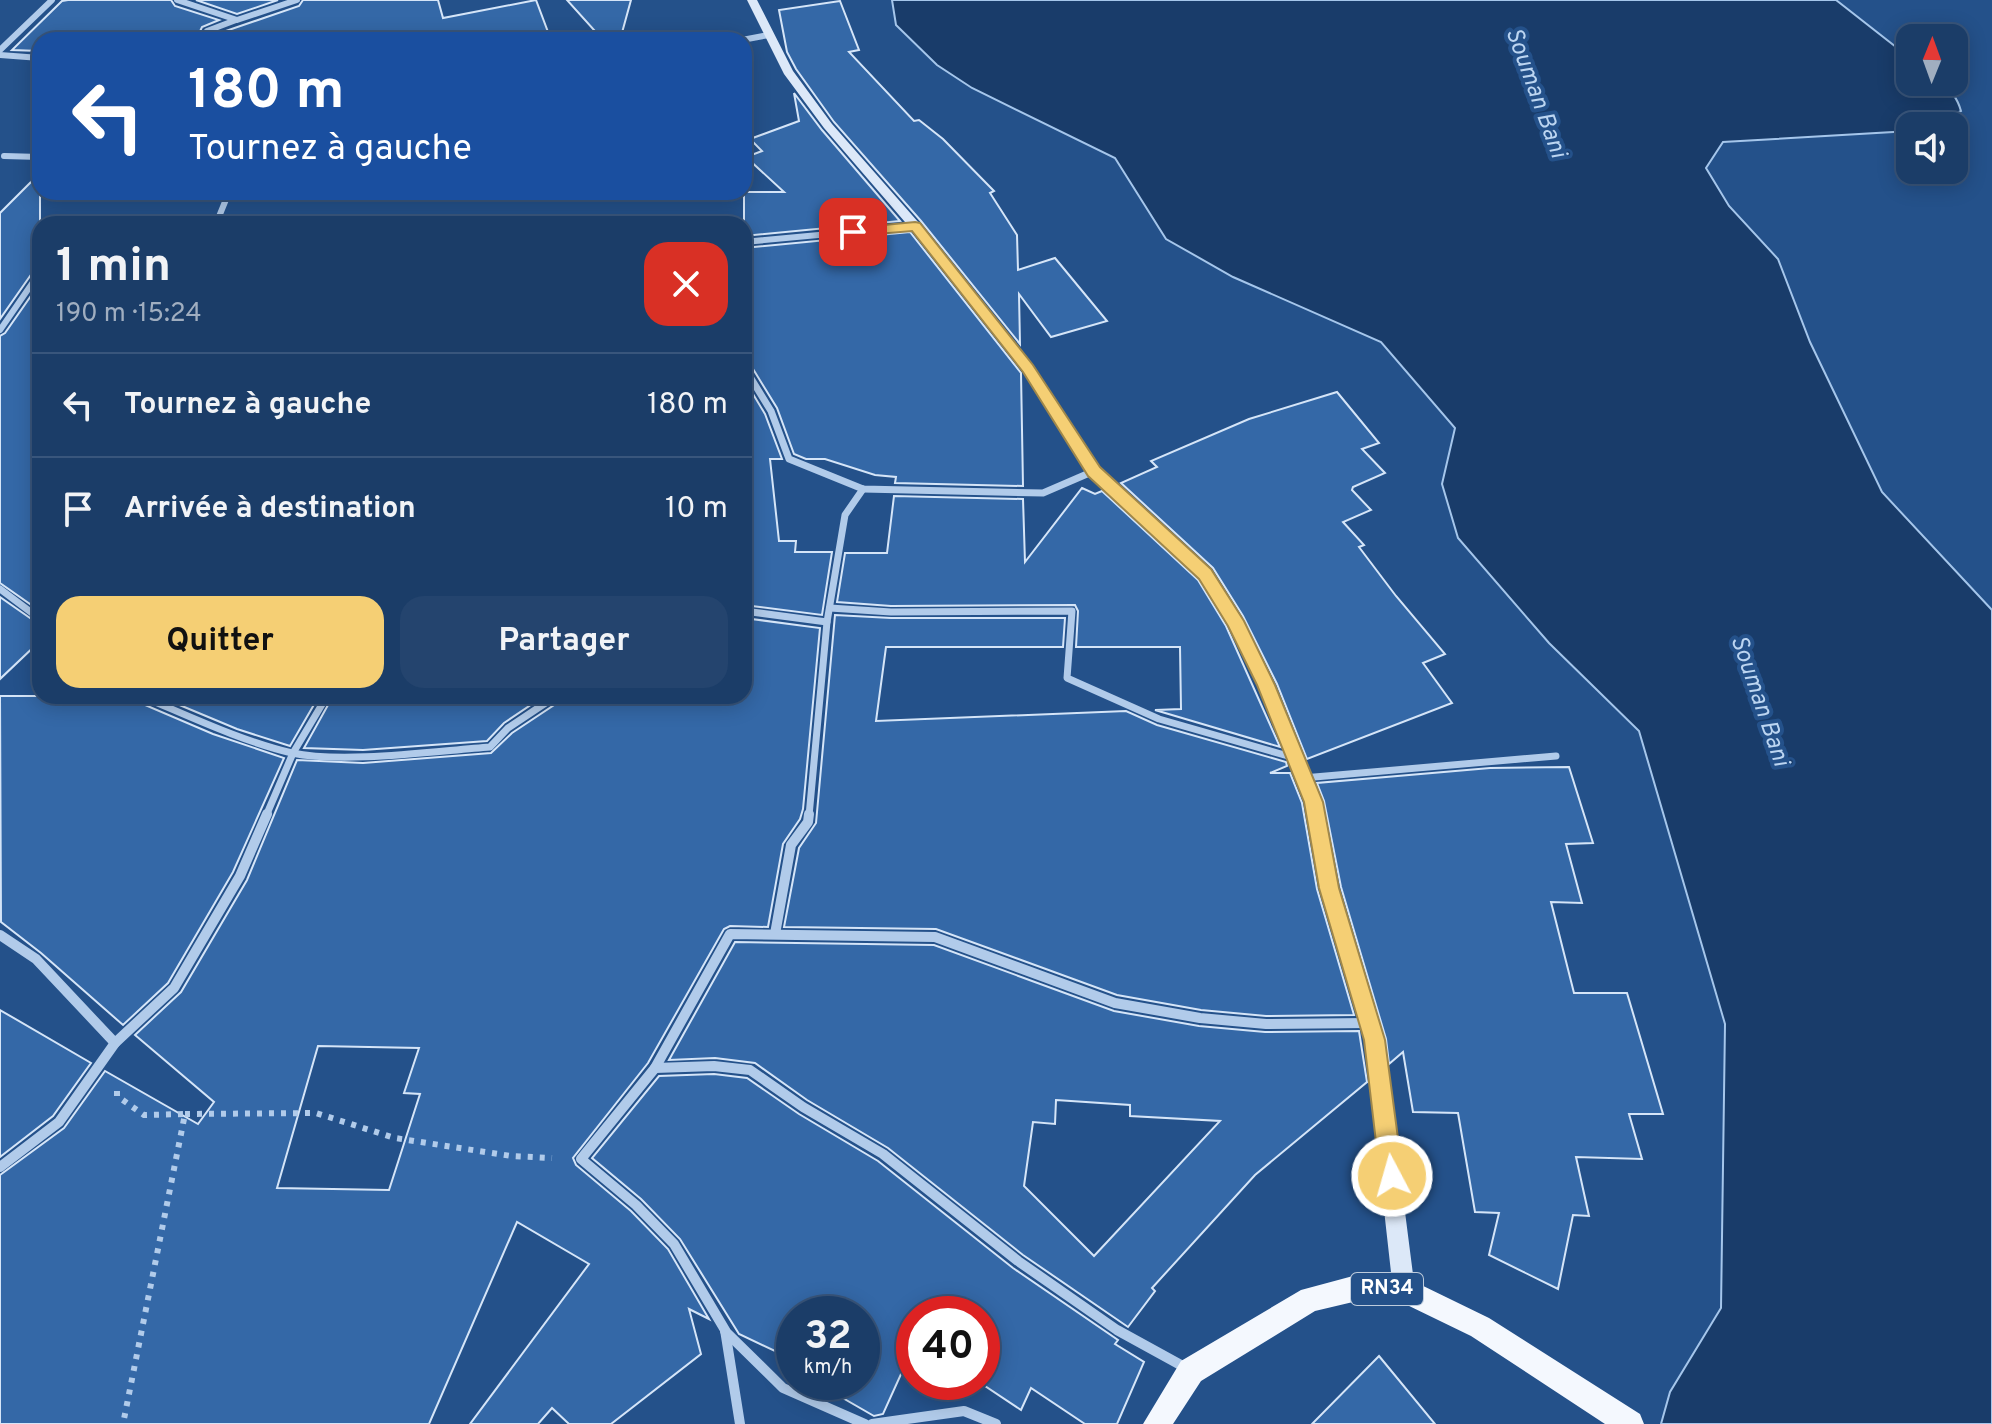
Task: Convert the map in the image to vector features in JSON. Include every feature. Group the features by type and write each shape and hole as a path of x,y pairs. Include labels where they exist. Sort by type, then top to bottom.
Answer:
{"main road":[{"name":"RN34","path":"1157,1424 1191,1371 1310,1299 1353,1289 1404,1290 1480,1327 1630,1424"}],"street":[{"path":"0,53 52,0"},
{"path":"177,0 237,20"},
{"path":"206,32 297,0"},
{"path":"752,0 788,72 828,126 915,226 1028,368 1094,471 1205,574 1241,634 1313,802 1329,888 1374,1040 1386,1119 1404,1290"},
{"path":"752,38 769,35"},
{"path":"0,53 32,57"},
{"path":"4,156 32,157"},
{"path":"752,241 915,226"},
{"path":"0,330 32,284"},
{"path":"752,377 761,388 789,459 863,489 1043,493 1094,471"},
{"path":"775,934 791,845 808,822 827,622 845,515 863,489"},
{"path":"0,589 32,613"},
{"path":"830,608 905,612 1072,611 1067,678 1159,719 1296,759"},
{"path":"752,612 827,622"},
{"path":"160,704 293,753 348,756 490,747 508,728 544,704"},
{"path":"0,1167 59,1122 115,1043 174,988 240,876 293,753 322,704"},
{"path":"1303,778 1556,756"},
{"path":"865,1424 783,1388 725,1330 674,1244 636,1205 581,1159 655,1068 730,934 935,937 1115,1003 1200,1018 1266,1024 1368,1023"},
{"path":"0,935 36,959 115,1043"},
{"path":"655,1068 714,1066 750,1070 803,1107 883,1154 1018,1261 1117,1330 1191,1371"},
{"path":"725,1330 740,1424"},
{"path":"872,1424 964,1411 996,1424"}],"path":[{"path":"115,1043 117,1096 144,1115 316,1113 395,1138 511,1156 581,1159"},
{"path":"123,1424 185,1114"}],"water":[{"name":"Souman Bani","path":"892,0 1836,0 1896,47 1896,96 1954,96 1959,112 1896,112 1896,132 1723,142 1706,168 1729,206 1778,259 1810,342 1882,492 1992,610 1992,1424 1661,1424 1670,1392 1721,1308 1725,1024 1639,731 1549,643 1458,538 1442,484 1455,428 1381,342 1233,277 1166,239 1115,158 972,88 937,65 896,25"}],"building":[{"path":"171,0 175,6 219,20 202,27 200,32 32,32 32,51 12,50 62,1"},
{"path":"196,0 278,0 237,14"},
{"path":"303,0 438,0 443,18 536,0 548,32 223,32 299,6"},
{"path":"567,0 631,0 622,32 596,32"},
{"path":"840,1 859,50 849,52 914,121 919,120 943,139 994,191 990,193 1017,235 1018,270 1055,258 1107,321 1051,337 1019,294 1020,344 921,221 834,122 787,52 779,10"},
{"path":"794,93 900,221 752,235 752,216 744,216 744,200 752,200 752,192 784,192 752,163 752,155 762,151 752,138 799,121"},
{"path":"32,181 32,200 40,200 40,216 32,216 32,273 0,319 0,213"},
{"path":"910,232 1021,373 1023,486 895,483 896,477 875,475 825,459 806,459 794,454 777,408 752,367 752,247"},
{"path":"32,294 32,605 0,583 0,336"},
{"path":"752,392 765,414 782,459 770,459 779,541 796,541 795,552 832,552 822,615 752,606"},
{"path":"1337,392 1379,443 1362,449 1385,473 1353,487 1352,490 1371,510 1343,522 1364,545 1359,547 1396,596 1445,654 1423,663 1452,703 1307,759 1277,684 1243,616 1213,568 1121,483 1157,467 1151,461 1249,419"},
{"path":"1082,488 1095,494 1102,491 1198,580 1226,626 1280,747 1155,710 1181,709 1180,647 1076,647 1078,611 1075,605 891,606 837,602 845,553 887,553 894,496 1023,499 1025,562"},
{"path":"0,597 32,619 32,649 0,679"},
{"path":"835,615 1065,618 1063,647 886,647 876,721 1126,711 1157,725 1286,762 1287,766 1270,773 1290,773 1302,803 1317,889 1354,1015 1266,1016 1201,1010 1117,995 936,929 784,927 799,848 816,823"},
{"path":"752,619 820,628 803,809 783,844 768,927 730,926 724,929 648,1063 573,1158 576,1165 631,1211 668,1249 709,1319 689,1309 701,1354 611,1424 569,1424 552,1408 538,1424 470,1424 589,1264 517,1222 429,1424 0,1424 0,1175 64,1128 105,1071 198,1124 214,1102 135,1035 181,992 247,880 297,760 363,763 491,753 512,733 556,704 752,704","holes":["318,1046 419,1048 404,1093 420,1094 389,1190 277,1188"]},
{"path":"0,696 32,696 32,704 143,704 213,734 284,758 233,872 168,983 123,1025 1,922"},
{"path":"177,704 314,704 290,746 237,729"},
{"path":"329,704 532,704 504,723 487,741 363,750 304,748"},
{"path":"1569,767 1593,843 1566,844 1582,903 1551,902 1574,993 1627,993 1663,1114 1629,1114 1642,1159 1576,1157 1589,1216 1573,1215 1558,1289 1489,1255 1499,1213 1475,1212 1458,1113 1413,1112 1403,1052 1389,1064 1386,1039 1341,887 1324,801 1317,783 1490,768"},
{"path":"735,942 934,945 1114,1011 1199,1026 1265,1032 1359,1031 1367,1082 1255,1175 1152,1288 1155,1291 1128,1327 1023,1255 888,1148 807,1100 755,1063 715,1058 669,1060","holes":["1056,1100 1130,1105 1130,1116 1220,1121 1094,1256 1024,1186 1033,1122 1055,1124"]},
{"path":"0,1010 91,1063 53,1116 0,1157"},
{"path":"714,1074 747,1078 799,1114 878,1161 1013,1268 1118,1340 1115,1344 1144,1362 1117,1424 1085,1424 1031,1388 1021,1410 1000,1396 1000,1296 896,1296 896,1385 883,1414 874,1416 846,1400 880,1400 880,1296 776,1296 776,1351 739,1334 680,1239 641,1199 592,1158 659,1076"},
{"path":"1379,1356 1435,1424 1312,1424"}],"route":[{"path":"853,232 915,226 1028,368 1094,471 1205,574 1235,621 1266,685 1313,802 1329,888 1374,1040 1392,1176"}]}
